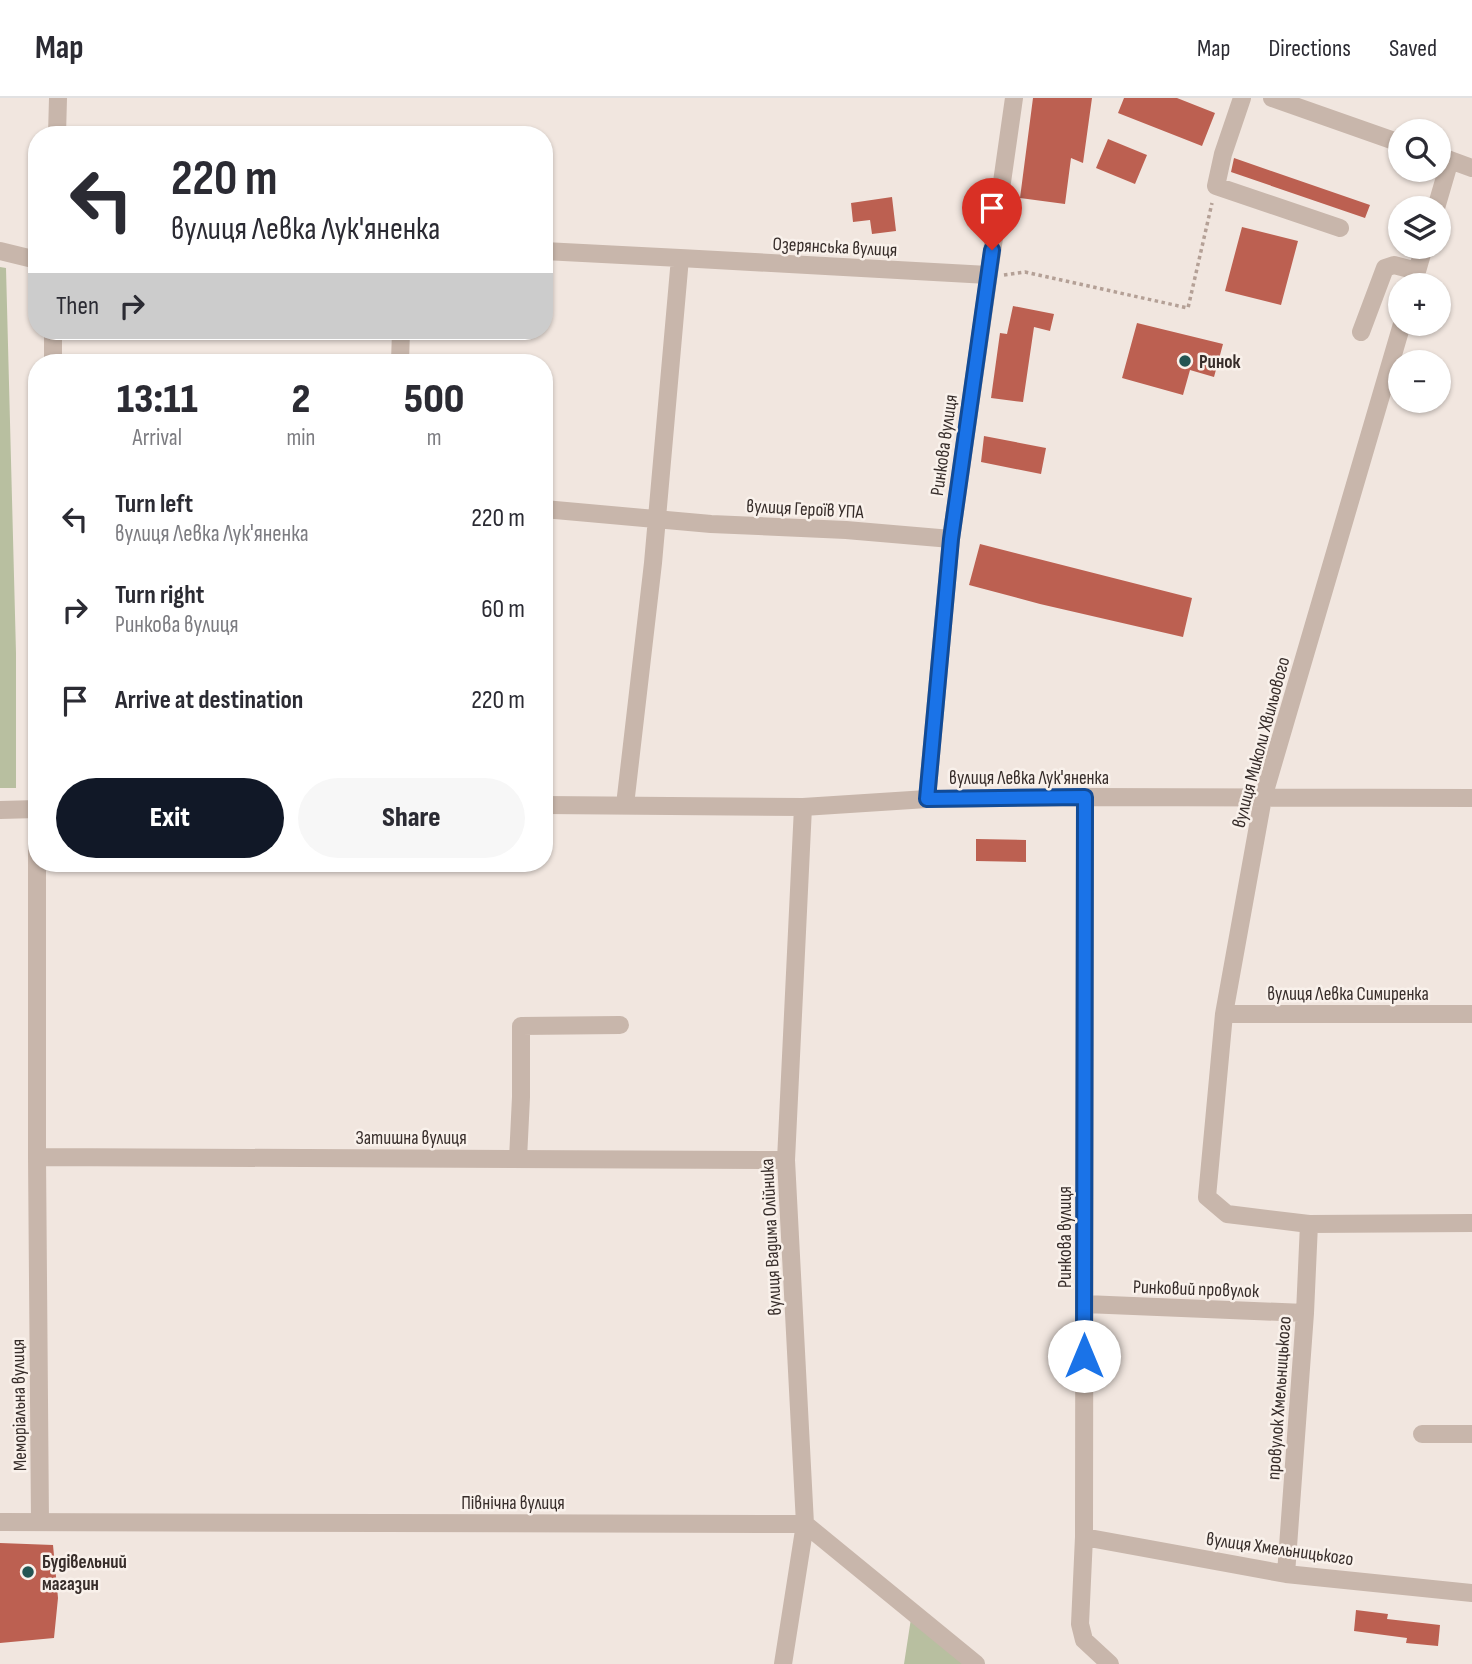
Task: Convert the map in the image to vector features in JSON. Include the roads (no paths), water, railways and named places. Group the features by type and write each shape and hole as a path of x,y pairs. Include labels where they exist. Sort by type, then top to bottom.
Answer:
{"street":[{"path":"57,126 58,98"},
{"name":"Ринкова вулиця","path":"927,799 951,539 1014,98"},
{"path":"1242,98 1223,154 1216,186 1339,228"},
{"path":"1272,98 1388,139"},
{"path":"1451,160 1472,168"},
{"path":"0,251 28,258"},
{"name":"Озерянська вулиця","path":"553,251 988,275"},
{"path":"625,805 657,519 680,258"},
{"path":"1361,332 1385,268 1394,265 1407,273"},
{"name":"вулиця Миколи Хвильового","path":"1309,1224 1227,1214 1208,1196 1224,1014 1263,798 1398,336"},
{"name":"вулиця Героїв УПА","path":"553,510 711,524 846,530 951,539"},
{"name":"Ринкова вулиця","path":"1085,797 1082,1632 1084,1640 1110,1664"},
{"name":"вулиця Левка Лук'яненка","path":"553,805 803,807 927,799 1085,797 1472,799"},
{"name":"вулиця Вадима Олійника","path":"783,1664 805,1524 786,1160 803,807"},
{"path":"0,810 28,809"},
{"name":"Меморіальна вулиця","path":"36,872 40,1522"},
{"name":"вулиця Левка Симиренка","path":"1224,1014 1472,1014"},
{"path":"518,1159 522,1097 520,1026 620,1025"},
{"name":"Затишна вулиця","path":"37,1157 786,1160"},
{"path":"1309,1224 1472,1223"},
{"name":"провулок Хмельницького","path":"1286,1574 1306,1313 1309,1224"},
{"name":"Ринковий провулок","path":"1084,1304 1306,1313"},
{"path":"1422,1434 1472,1434"},
{"name":"Північна вулиця","path":"0,1522 805,1524"},
{"path":"805,1524 976,1664"},
{"name":"вулиця Хмельницького","path":"1084,1537 1286,1574 1472,1593"}],"place":[{"name":"Ринок","path":"1185,361"},
{"name":"Будівельний магазин","path":"28,1572"}]}
